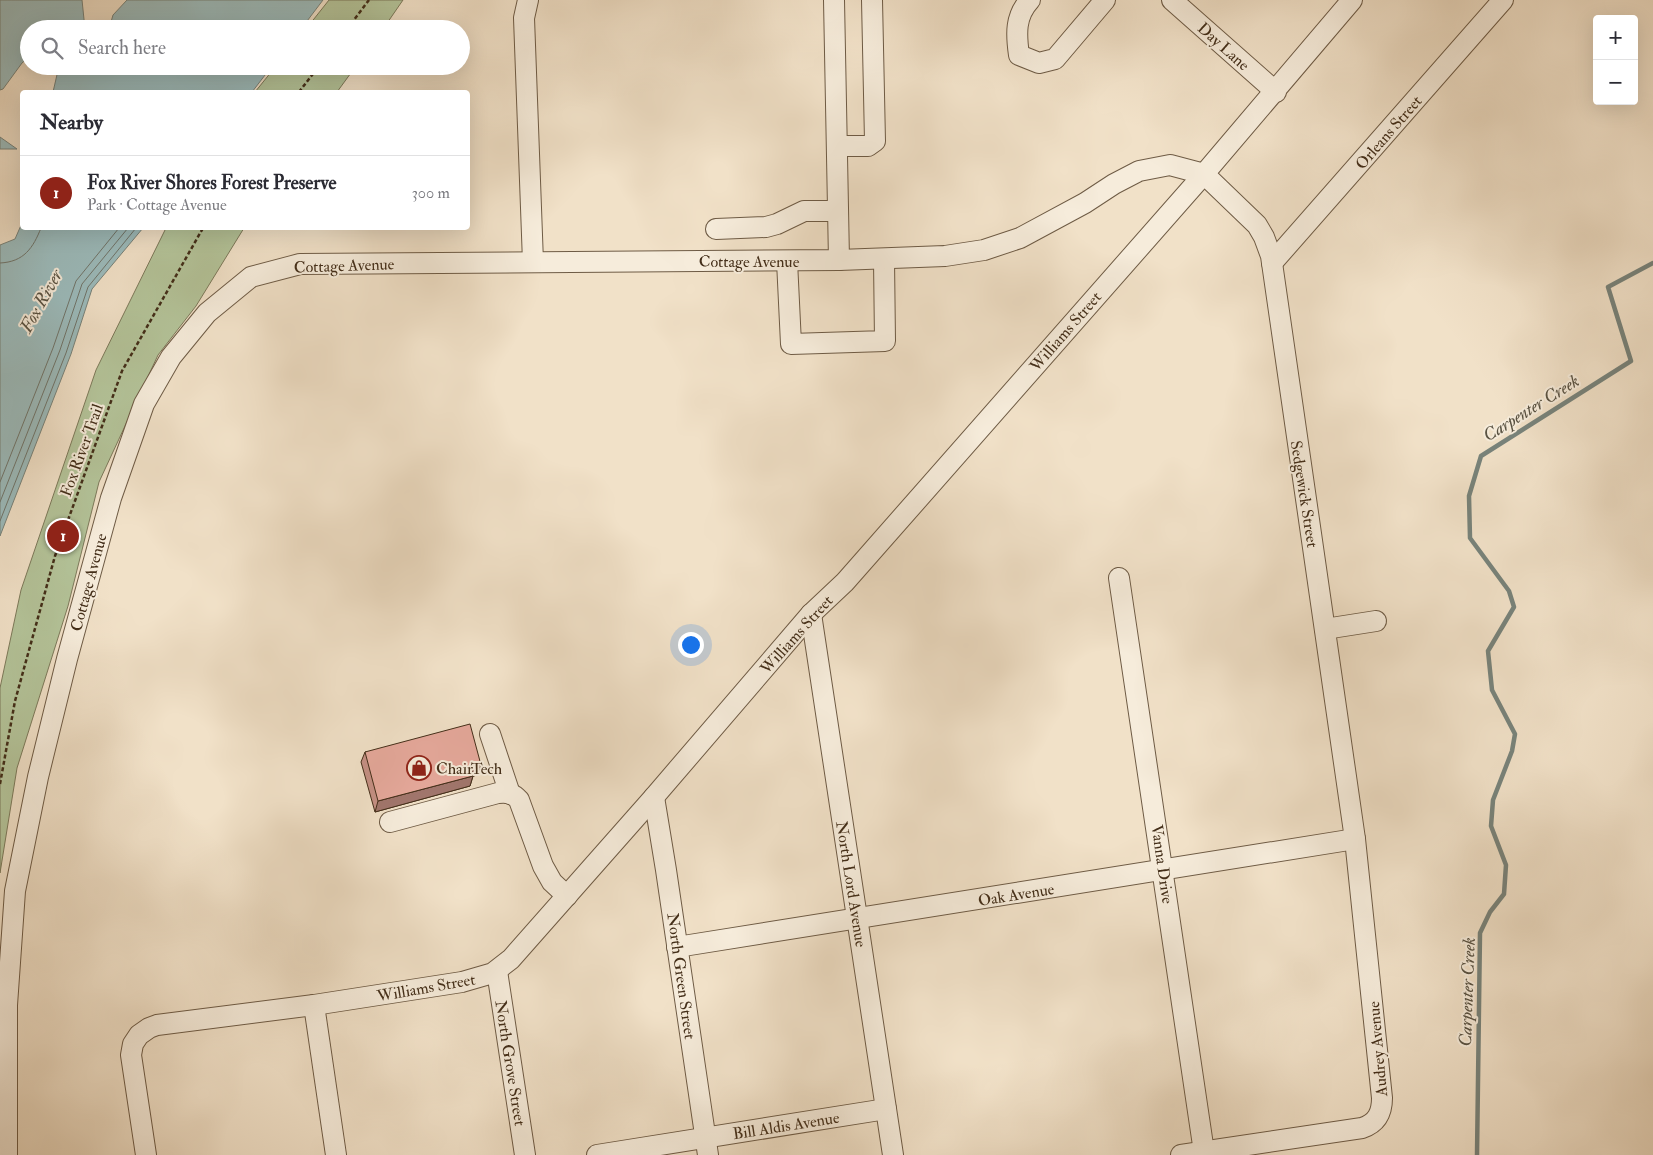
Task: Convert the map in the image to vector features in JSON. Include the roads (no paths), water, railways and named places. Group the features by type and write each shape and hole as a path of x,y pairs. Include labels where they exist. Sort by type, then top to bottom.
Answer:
{"street":[{"path":"528,0 524,18 533,262"},
{"path":"834,0 839,260"},
{"path":"837,146 868,146 875,141 872,0"},
{"path":"1030,0 1024,6 1018,20 1016,36 1019,55 1039,63 1055,59 1105,0"},
{"name":"Day Lane","path":"1172,0 1276,92"},
{"name":"Williams Street","path":"146,1155 131,1059 132,1048 137,1038 157,1024 314,1005 462,982 497,971 511,959 654,797 811,614 845,582 1276,92 1352,0"},
{"name":"Orleans Street","path":"1272,263 1504,0"},
{"name":"Cottage Avenue","path":"7,1155 7,1005 15,891 38,777 67,659 111,498 144,404 171,357 207,313 251,277 300,264 884,260 945,256 976,251 1020,238 1140,171 1170,165 1204,174"},
{"name":"Sedgewick Street","path":"1204,174 1257,225 1264,237 1272,263 1355,839"},
{"path":"716,229 766,227 778,224 804,210 838,210"},
{"path":"787,261 791,344 885,341 884,260"},
{"name":"Vanna Drive","path":"1119,578 1164,870 1204,1152"},
{"name":"North Lord Avenue","path":"811,614 892,1155"},
{"path":"1325,629 1376,621"},
{"path":"490,734 510,794"},
{"path":"390,822 498,793 510,794 519,800 543,866 552,882 567,896"},
{"name":"North Green Street","path":"654,797 678,948 706,1147"},
{"name":"Oak Avenue","path":"678,948 1355,839"},
{"name":"Audrey Avenue","path":"1181,1155 1362,1128 1371,1124 1379,1114 1382,1105 1382,1092 1355,839"},
{"name":"North Grove Street","path":"497,971 525,1155"},
{"path":"314,1005 336,1155"},
{"name":"Bill Aldis Avenue","path":"597,1155 706,1147 886,1109"}],"water":[{"path":"0,0 82,0 84,20 20,20 20,66 3,89 0,90"},
{"path":"127,0 323,0 308,20 112,20 113,15"},
{"path":"57,75 265,75 254,90 53,90"},
{"path":"0,137 17,149 0,149"},
{"name":"Fox River","path":"20,228 20,230 141,230 92,289 71,354 0,536 0,245 15,239"}],"waterway":[{"name":"Carpenter Creek","path":"1477,1155 1480,933 1490,912 1504,894 1506,865 1491,826 1493,800 1512,751 1515,734 1492,690 1488,651 1514,607 1509,591 1470,538 1469,496 1481,456 1631,361 1608,287 1653,263"}],"place":[{"name":"Fox River Shores Forest Preserve","path":"63,536"},
{"name":"ChairTech","path":"419,768"}]}
